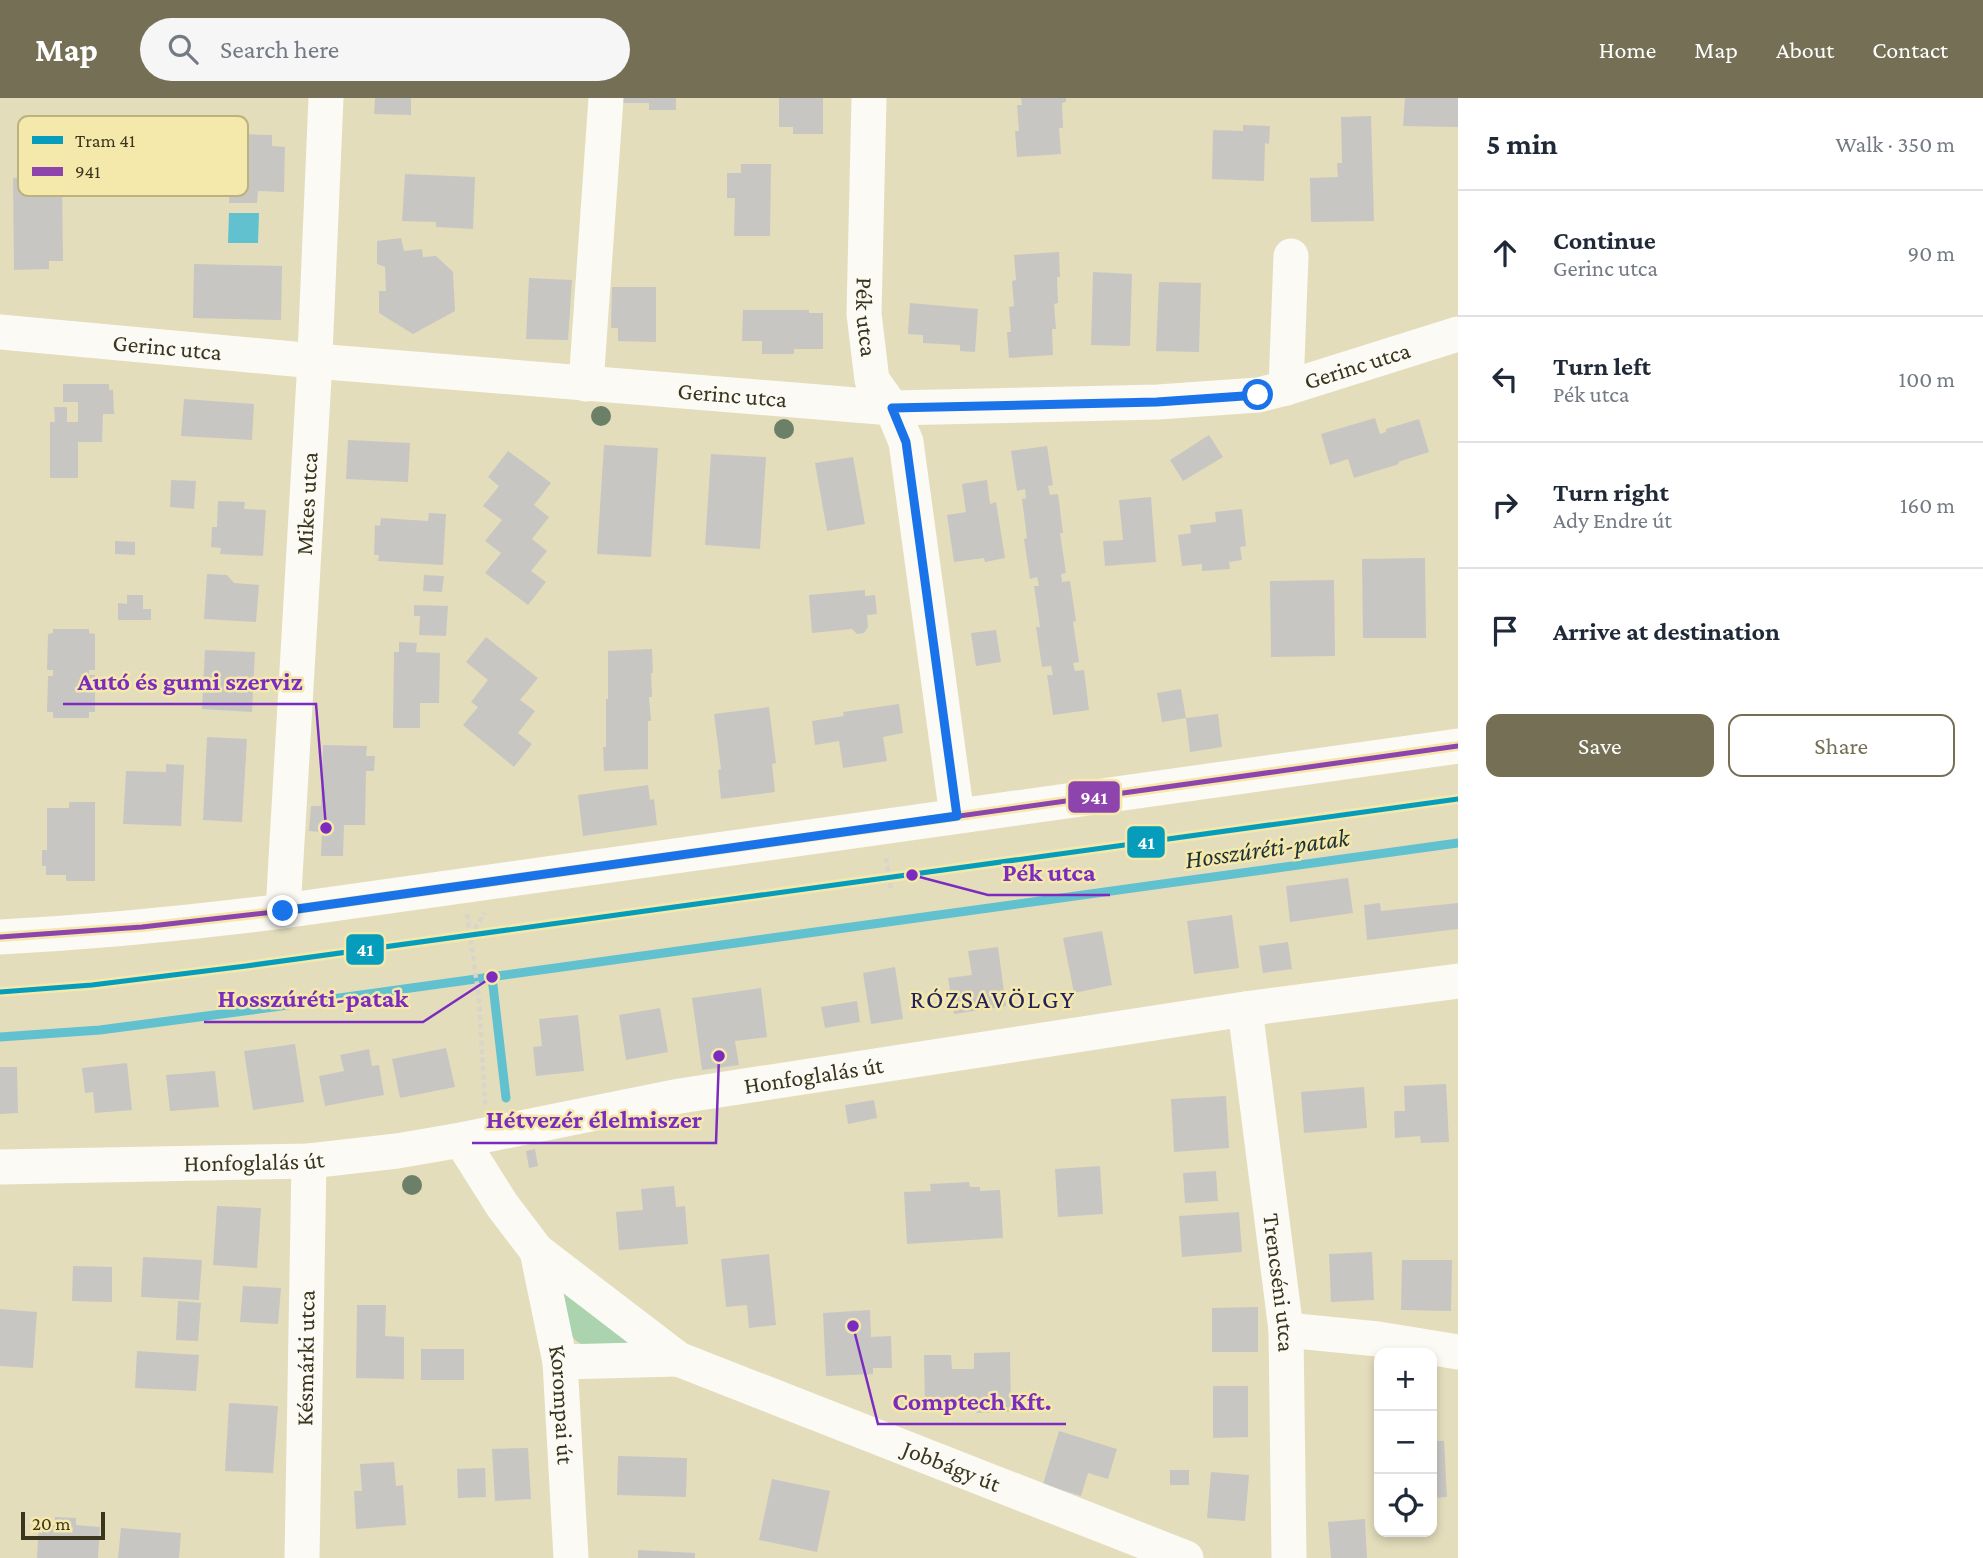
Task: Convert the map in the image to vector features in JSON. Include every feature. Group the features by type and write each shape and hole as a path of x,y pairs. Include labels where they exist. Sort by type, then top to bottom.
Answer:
{"street":[{"name":"Mikes utca","path":"283,911 326,98"},
{"path":"586,384 606,98"},
{"name":"Pék utca","path":"869,98 864,314 872,380 892,408 906,442 957,816"},
{"path":"1286,388 1291,257"},
{"name":"Gerinc utca","path":"0,332 314,361 892,408 1157,402 1258,395 1458,334"},
{"path":"0,937 103,931 283,911 1458,746"},
{"name":"Honfoglalás út","path":"0,1167 309,1161 397,1151 475,1138 680,1096 1245,1009 1458,981"},
{"name":"Trencséni utca","path":"1245,1009 1286,1330 1289,1558"},
{"name":"Jobbágy út","path":"475,1138 502,1205 537,1251 678,1359 1186,1558"},
{"name":"Késmárki utca","path":"302,1558 309,1161"},
{"name":"Korompai út","path":"537,1251 560,1362 571,1558"},
{"path":"1286,1330 1378,1339 1458,1352"},
{"name":"Jobbágy út","path":"560,1362 678,1359"}],"path":[{"path":"462,886 475,961 485,1106 475,1138"}],"green space":[{"path":"568,1286 636,1339 633,1349 583,1345 573,1338 557,1291"}],"water":[{"path":"229,213 259,213 258,243 228,243"}],"building":[{"path":"375,98 411,98 411,115 374,114"},
{"path":"622,98 676,98 676,110 649,110 649,103 622,103"},
{"path":"779,98 823,98 823,134 793,134 793,127 779,127"},
{"path":"1021,98 1066,98 1066,102 1062,103 1063,128 1059,128 1061,154 1017,157 1015,131 1019,131 1017,105 1022,105"},
{"path":"1405,98 1458,98 1458,127 1403,126"},
{"path":"1371,116 1374,221 1311,222 1310,178 1338,177 1337,163 1342,163 1341,117"},
{"path":"1243,125 1270,126 1269,144 1265,143 1264,181 1212,179 1213,130 1243,131"},
{"path":"248,134 272,135 272,146 285,147 284,192 258,191 257,203 229,203 229,196 248,196"},
{"path":"741,164 771,164 770,236 734,236 735,198 727,198 727,173 741,173"},
{"path":"405,174 475,177 473,229 436,227 436,222 402,221"},
{"path":"13,178 18,178 18,196 62,196 63,261 49,261 49,269 14,270"},
{"path":"401,238 404,251 422,249 423,257 436,256 453,272 455,311 413,334 379,313 379,291 386,291 385,267 377,264 377,241"},
{"path":"1059,252 1058,303 1054,304 1056,329 1052,329 1053,355 1009,358 1007,332 1011,332 1009,307 1014,306 1014,255"},
{"path":"194,264 282,266 281,320 193,318"},
{"path":"1093,272 1132,274 1130,346 1091,345"},
{"path":"529,278 572,280 568,340 526,339"},
{"path":"1159,282 1201,283 1199,352 1156,351"},
{"path":"612,287 656,287 656,342 618,341 618,328 611,328"},
{"path":"910,303 978,309 975,352 960,351 960,345 923,343 923,335 908,334"},
{"path":"743,310 809,310 809,313 823,313 823,349 794,349 794,354 762,354 762,341 742,341"},
{"path":"63,384 109,384 109,390 113,390 114,414 103,414 102,442 78,442 78,478 50,478 50,422 55,422 54,407 67,407 67,422 78,422 78,402 63,402"},
{"path":"184,399 254,404 252,440 181,436"},
{"path":"1375,418 1380,434 1386,432 1386,429 1419,419 1429,452 1354,478 1348,459 1330,465 1321,434"},
{"path":"1209,435 1223,457 1183,481 1170,460"},
{"path":"348,440 410,443 408,482 346,479"},
{"path":"604,445 658,448 651,557 597,554"},
{"path":"1047,446 1053,485 1048,486 1050,495 1058,494 1063,533 1060,533 1066,573 1061,574 1062,582 1070,581 1076,621 1073,622 1079,662 1073,663 1075,671 1084,670 1089,710 1053,715 1047,675 1053,675 1051,666 1042,667 1036,627 1040,627 1034,586 1039,586 1037,577 1030,579 1024,539 1027,538 1022,499 1026,498 1025,489 1017,491 1011,451"},
{"path":"508,451 551,483 534,505 549,517 532,539 547,551 531,571 546,582 528,605 485,573 501,553 485,541 502,520 483,506 499,486 488,477"},
{"path":"711,454 766,457 760,549 705,545"},
{"path":"853,457 865,524 827,531 815,463"},
{"path":"171,480 196,481 194,509 170,507"},
{"path":"987,480 990,504 996,502 1005,558 985,562 984,558 954,562 947,515 966,512 962,484"},
{"path":"1151,497 1156,562 1105,566 1103,541 1123,540 1119,500"},
{"path":"218,501 245,502 244,509 266,510 263,556 220,554 221,548 211,547 212,527 217,527"},
{"path":"1242,509 1246,546 1240,547 1242,560 1229,562 1230,569 1202,571 1202,564 1182,566 1178,535 1191,533 1190,525 1216,522 1215,512"},
{"path":"429,513 446,514 443,565 378,561 379,555 374,555 375,525 380,526 381,518 428,521"},
{"path":"115,541 135,542 135,555 115,554"},
{"path":"1425,558 1426,638 1363,638 1362,559"},
{"path":"207,574 227,575 234,583 259,585 256,622 204,619"},
{"path":"424,575 444,576 442,592 423,591"},
{"path":"1334,580 1335,656 1271,657 1270,581"},
{"path":"865,590 865,596 875,595 877,614 867,615 868,627 864,633 857,634 852,629 812,633 809,595"},
{"path":"127,595 143,595 143,609 151,609 151,620 118,620 118,603 127,604"},
{"path":"414,605 448,606 446,636 419,635 420,616 414,616"},
{"path":"53,629 89,629 89,633 95,634 95,670 89,670 89,675 95,675 95,712 89,712 89,718 53,718 53,712 47,712 48,676 53,676 53,670 47,670 48,634 53,633"},
{"path":"996,630 1001,662 976,666 971,633"},
{"path":"486,637 538,678 520,700 535,711 518,733 532,744 514,767 463,725 478,707 471,702 488,680 466,662"},
{"path":"399,642 417,643 416,652 440,653 439,703 420,703 420,728 393,728 394,652 399,652"},
{"path":"652,649 648,769 604,771 608,651"},
{"path":"205,650 255,652 252,712 202,709"},
{"path":"1181,689 1186,718 1162,722 1157,693"},
{"path":"899,704 903,733 883,737 887,761 843,768 839,741 815,745 812,721 844,716 843,712"},
{"path":"769,707 776,763 772,764 775,792 721,799 718,770 721,769 714,714"},
{"path":"1218,714 1222,747 1190,752 1186,718"},
{"path":"207,737 247,739 242,822 203,820"},
{"path":"323,745 367,746 366,756 375,756 374,771 366,771 365,825 344,825 343,856 321,856 322,832 309,831 311,806 321,806"},
{"path":"166,764 184,765 181,826 123,824 126,771 166,772"},
{"path":"648,785 650,800 654,799 657,825 583,836 578,795"},
{"path":"69,802 95,802 95,881 66,881 66,875 46,875 46,866 42,866 42,850 47,850 47,808 69,808"},
{"path":"1348,878 1353,913 1290,922 1286,886"},
{"path":"1380,903 1381,911 1458,903 1458,929 1367,940 1364,905"},
{"path":"1232,915 1239,968 1194,974 1187,921"},
{"path":"1102,931 1112,985 1074,993 1063,938"},
{"path":"1288,942 1292,969 1263,973 1259,946"},
{"path":"998,947 1006,1006 954,1014 948,978 972,975 968,951"},
{"path":"895,967 903,1019 871,1024 863,973"},
{"path":"761,988 767,1037 735,1041 739,1065 702,1070 692,998"},
{"path":"857,1001 860,1022 825,1028 821,1007"},
{"path":"660,1008 668,1052 626,1060 619,1015"},
{"path":"578,1015 584,1071 536,1076 533,1047 542,1046 539,1019"},
{"path":"295,1044 304,1102 253,1110 244,1051"},
{"path":"446,1048 455,1087 400,1098 392,1059"},
{"path":"369,1049 372,1066 379,1065 384,1095 325,1106 319,1076 344,1071 340,1055"},
{"path":"127,1063 132,1110 95,1113 93,1092 85,1093 82,1068"},
{"path":"0,1067 17,1067 18,1113 0,1114"},
{"path":"215,1071 219,1107 170,1111 166,1075"},
{"path":"1446,1084 1449,1142 1421,1143 1420,1136 1395,1138 1394,1111 1405,1111 1404,1086"},
{"path":"1364,1087 1367,1128 1304,1133 1301,1092"},
{"path":"1226,1096 1229,1148 1174,1152 1171,1099"},
{"path":"874,1100 877,1118 848,1124 845,1105"},
{"path":"535,1149 538,1166 529,1168 526,1151"},
{"path":"1100,1166 1103,1214 1058,1217 1055,1169"},
{"path":"1216,1171 1218,1201 1185,1203 1183,1173"},
{"path":"969,1182 970,1187 980,1187 980,1191 1000,1190 1003,1238 907,1244 904,1192 931,1191 930,1184"},
{"path":"674,1186 676,1207 685,1206 688,1244 619,1250 616,1212 643,1210 641,1189"},
{"path":"217,1206 261,1208 257,1268 213,1265"},
{"path":"1239,1212 1242,1252 1182,1257 1179,1216"},
{"path":"1372,1252 1374,1300 1331,1302 1329,1254"},
{"path":"769,1254 776,1325 749,1328 747,1305 726,1307 721,1259"},
{"path":"143,1257 202,1260 199,1300 141,1297"},
{"path":"1402,1260 1452,1260 1451,1311 1401,1310"},
{"path":"73,1266 112,1267 112,1302 72,1301"},
{"path":"243,1286 281,1288 278,1324 240,1322"},
{"path":"178,1301 201,1303 198,1341 176,1340"},
{"path":"357,1305 386,1305 385,1336 404,1337 404,1379 356,1378"},
{"path":"1258,1307 1258,1352 1212,1352 1212,1308"},
{"path":"0,1309 37,1312 33,1368 0,1366"},
{"path":"870,1310 871,1337 891,1336 892,1368 873,1368 873,1374 826,1376 823,1313"},
{"path":"421,1349 464,1349 464,1380 421,1380"},
{"path":"137,1351 199,1355 196,1391 135,1388"},
{"path":"1010,1352 1011,1412 976,1413 976,1405 925,1406 924,1355 951,1355 952,1369 974,1369 974,1353"},
{"path":"1213,1386 1248,1386 1248,1437 1213,1438"},
{"path":"229,1403 278,1406 273,1473 225,1471"},
{"path":"1059,1431 1117,1449 1108,1479 1088,1473 1081,1496 1043,1484"},
{"path":"1437,1441 1444,1441 1447,1497 1437,1498"},
{"path":"528,1448 531,1499 495,1501 492,1449"},
{"path":"618,1456 687,1458 686,1497 617,1495"},
{"path":"394,1462 396,1486 403,1485 406,1525 356,1529 354,1491 362,1491 360,1464"},
{"path":"485,1468 486,1497 458,1498 457,1469"},
{"path":"1170,1470 1189,1470 1189,1485 1170,1485"},
{"path":"1211,1472 1249,1475 1245,1521 1207,1518"},
{"path":"772,1479 830,1491 817,1552 759,1540"},
{"path":"55,1517 76,1518 76,1525 100,1527 98,1558 37,1558 39,1523 55,1524"},
{"path":"1365,1519 1367,1558 1331,1558 1328,1522"},
{"path":"121,1528 181,1533 179,1558 118,1558"},
{"path":"638,1550 695,1553 695,1558 638,1558"}],"waterway":[{"name":"Hosszúréti-patak","path":"0,1037 100,1030 252,1010 1458,843"},
{"path":"492,977 506,1098"}],"tram line":[{"name":"41","path":"0,992 92,985 246,966 1458,799"}],"transit line":[{"name":"941","path":"0,937 142,927 283,911 1458,746"}],"place":[{"name":"Autó és gumi szerviz","path":"326,828"},
{"name":"Pék utca","path":"912,875"},
{"name":"Hosszúréti-patak","path":"492,977"},
{"name":"Hétvezér élelmiszer","path":"719,1056"},
{"name":"Comptech Kft.","path":"853,1326"}],"district":[{"name":"RÓZSAVÖLGY","path":"993,999"}],"route":[{"path":"283,911 957,816 906,442 892,408 1157,402 1258,395"}]}
